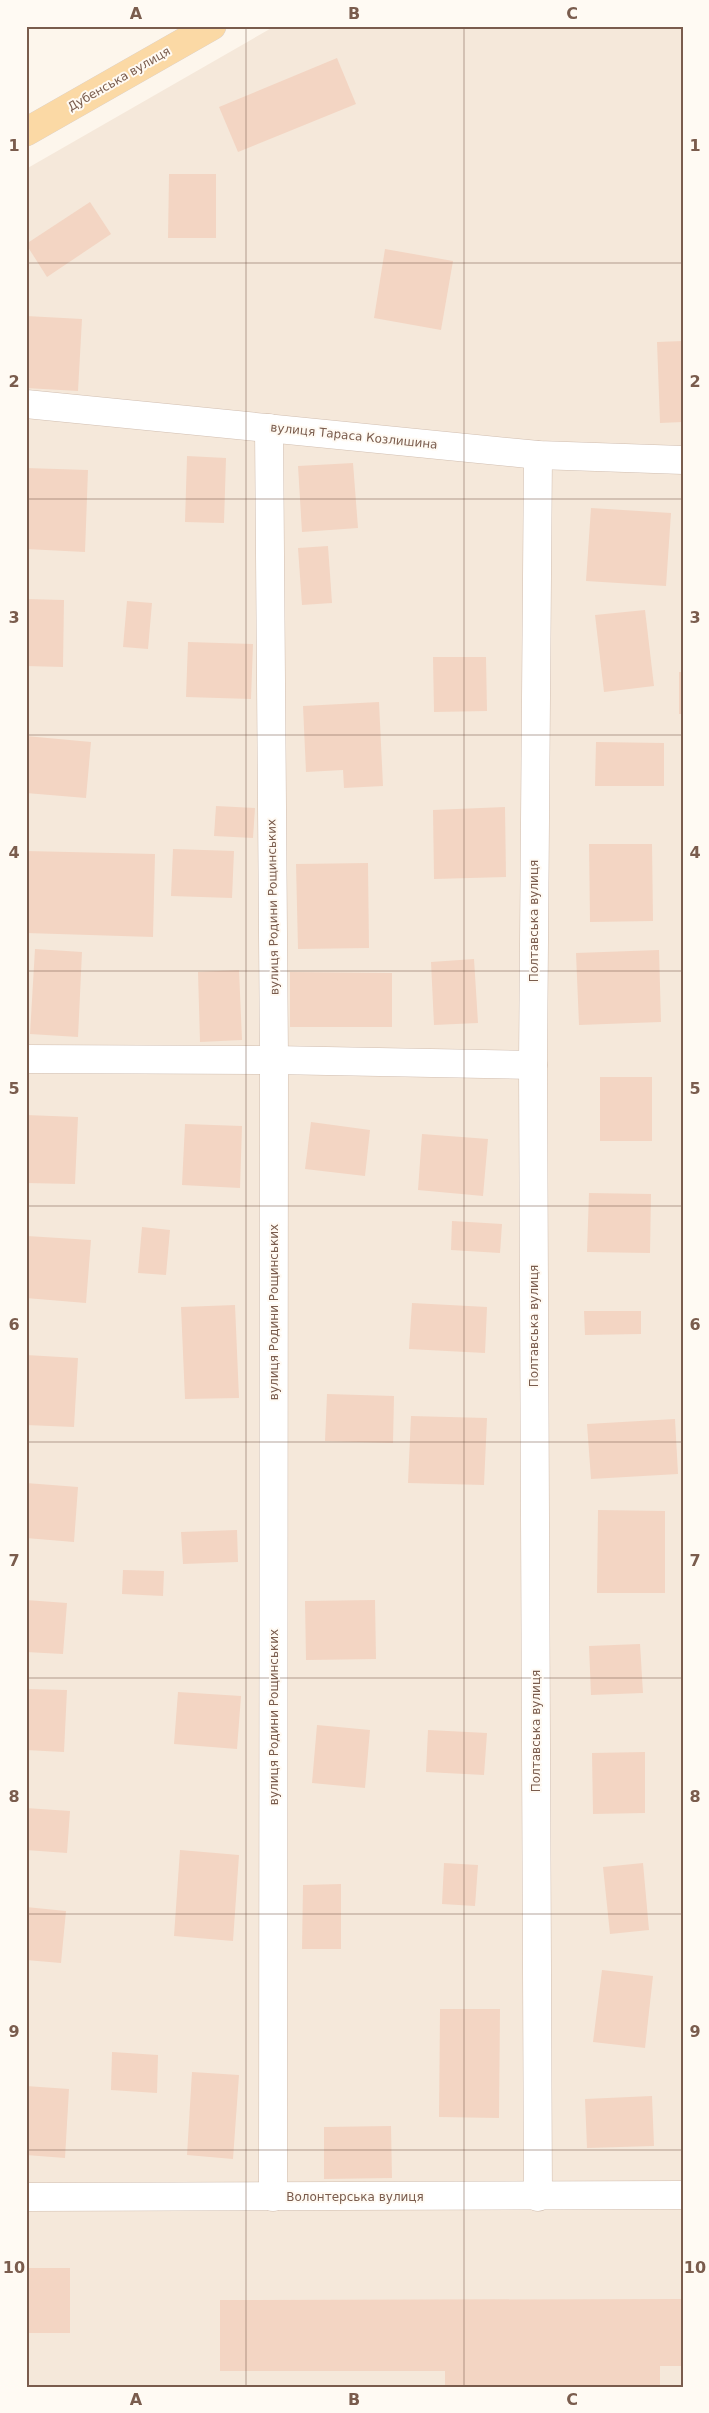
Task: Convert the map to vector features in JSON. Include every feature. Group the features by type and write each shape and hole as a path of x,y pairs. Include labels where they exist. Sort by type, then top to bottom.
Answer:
{"main road":[{"name":"Дубенська вулиця","path":"26,132 212,26"}],"street":[{"name":"вулиця Тараса Козлишина","path":"26,404 538,455 683,460"},
{"name":"вулиця Родини Рощинських","path":"269,428 274,1060 273,2197"},
{"name":"Полтавська вулиця","path":"538,455 533,1065 538,2197"},
{"path":"26,1059 274,1060 533,1065"},
{"name":"Волонтерська вулиця","path":"26,2198 683,2195"}],"shaded area":[{"path":"275,26 683,26 683,2387 26,2387 26,169"}],"building":[{"path":"337,58 356,104 238,152 219,107"},
{"path":"169,174 216,174 216,238 168,238"},
{"path":"90,202 111,234 47,277 26,244"},
{"path":"385,249 453,261 441,330 374,318"},
{"path":"26,316 82,319 78,391 26,388"},
{"path":"683,341 683,422 660,423 657,342"},
{"path":"187,456 226,458 224,523 185,522"},
{"path":"353,463 358,528 302,532 298,466"},
{"path":"26,468 88,470 85,552 26,549"},
{"path":"591,508 671,513 666,586 586,581"},
{"path":"328,546 332,603 302,605 298,548"},
{"path":"26,599 64,600 63,667 26,666"},
{"path":"127,601 152,603 148,649 123,647"},
{"path":"645,610 654,686 604,692 595,615"},
{"path":"188,642 253,644 251,699 186,697"},
{"path":"433,657 486,657 487,711 434,712"},
{"path":"679,672 683,672 683,714 679,714"},
{"path":"379,702 383,786 344,788 343,770 306,772 303,706"},
{"path":"26,736 91,742 86,798 26,793"},
{"path":"596,742 664,743 664,786 595,786"},
{"path":"216,806 255,808 253,838 214,836"},
{"path":"505,807 506,877 434,879 433,810"},
{"path":"589,844 652,844 653,921 590,922"},
{"path":"173,849 234,851 232,898 171,896"},
{"path":"26,851 155,854 153,937 26,933"},
{"path":"368,863 369,948 298,949 296,864"},
{"path":"35,949 82,952 78,1037 30,1034"},
{"path":"659,950 661,1022 579,1025 576,953"},
{"path":"474,959 478,1023 434,1025 431,962"},
{"path":"239,970 242,1040 200,1042 198,972"},
{"path":"290,972 392,973 392,1027 290,1027"},
{"path":"600,1077 652,1077 652,1141 600,1141"},
{"path":"26,1115 78,1117 75,1184 26,1183"},
{"path":"311,1122 370,1130 365,1176 305,1169"},
{"path":"185,1124 242,1126 240,1188 182,1185"},
{"path":"422,1134 488,1139 483,1196 418,1190"},
{"path":"589,1193 651,1194 650,1253 587,1252"},
{"path":"452,1221 502,1224 500,1253 451,1250"},
{"path":"142,1227 170,1230 166,1275 138,1273"},
{"path":"27,1236 91,1240 86,1303 26,1298"},
{"path":"412,1303 487,1307 485,1353 409,1349"},
{"path":"235,1305 239,1398 185,1399 181,1307"},
{"path":"584,1311 641,1311 641,1334 585,1335"},
{"path":"26,1355 78,1358 74,1427 26,1425"},
{"path":"327,1394 394,1396 393,1443 325,1441"},
{"path":"411,1416 487,1418 484,1485 408,1483"},
{"path":"675,1419 678,1474 591,1479 587,1424"},
{"path":"26,1483 78,1487 74,1542 26,1538"},
{"path":"598,1510 665,1511 665,1593 597,1593"},
{"path":"237,1530 238,1562 183,1564 181,1532"},
{"path":"123,1570 164,1571 163,1596 122,1594"},
{"path":"26,1600 67,1603 63,1654 26,1652"},
{"path":"375,1600 376,1659 306,1660 305,1601"},
{"path":"640,1644 643,1693 591,1695 589,1646"},
{"path":"26,1689 67,1690 64,1752 26,1750"},
{"path":"178,1692 241,1696 237,1749 174,1744"},
{"path":"317,1725 370,1730 365,1788 312,1783"},
{"path":"428,1730 487,1733 484,1775 426,1772"},
{"path":"645,1752 645,1813 593,1814 592,1753"},
{"path":"26,1808 70,1811 67,1853 26,1850"},
{"path":"180,1850 239,1855 233,1941 174,1936"},
{"path":"444,1863 478,1865 475,1906 442,1904"},
{"path":"643,1863 649,1930 610,1934 603,1867"},
{"path":"341,1884 341,1949 302,1949 303,1885"},
{"path":"26,1907 66,1911 61,1963 26,1960"},
{"path":"602,1970 653,1976 645,2048 593,2042"},
{"path":"440,2009 500,2009 499,2118 439,2117"},
{"path":"112,2052 158,2055 157,2093 111,2090"},
{"path":"192,2072 239,2075 233,2159 187,2155"},
{"path":"26,2086 69,2089 65,2158 26,2155"},
{"path":"652,2096 654,2146 587,2148 585,2099"},
{"path":"391,2126 392,2178 324,2179 324,2127"},
{"path":"26,2268 70,2268 70,2333 26,2333"},
{"path":"683,2299 683,2366 660,2366 660,2387 445,2387 445,2371 220,2371 220,2300"}]}
